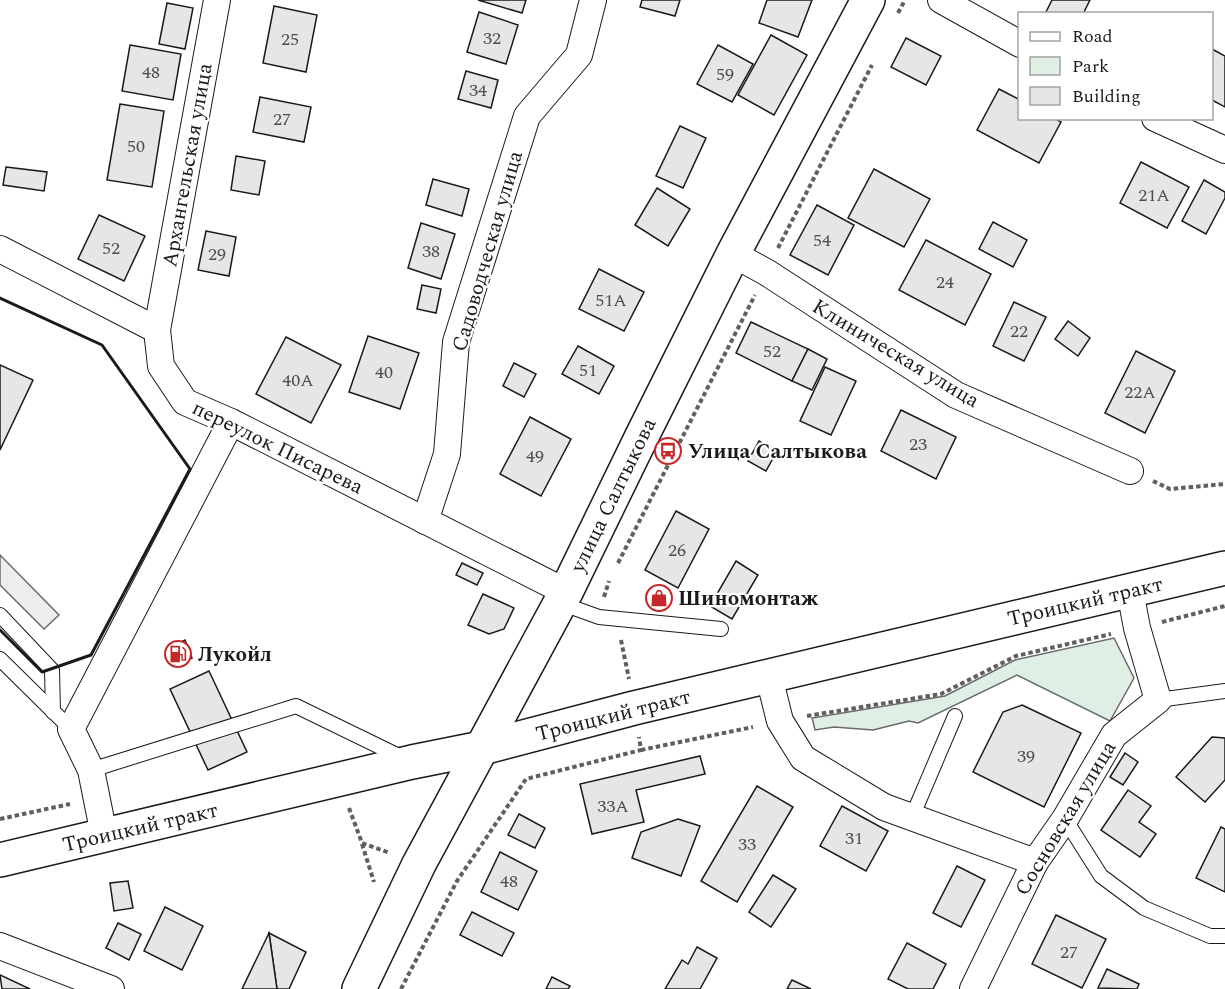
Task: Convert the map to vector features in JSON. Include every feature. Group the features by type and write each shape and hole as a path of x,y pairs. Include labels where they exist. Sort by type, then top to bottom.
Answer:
{"main road":[{"name":"улица Салтыкова","path":"359,989 419,864 563,598 733,254 868,0"},
{"name":"Троицкий тракт","path":"0,860 412,762 482,748 634,708 1130,591 1225,571"}],"street":[{"name":"Архангельская улица","path":"157,330 217,0"},
{"name":"Садоводческая улица","path":"425,521 447,454 456,342 527,116 579,54 593,0"},
{"path":"941,0 1018,43"},
{"path":"1159,120 1225,150"},
{"path":"0,249 157,330"},
{"name":"Клиническая улица","path":"733,254 766,272 957,395 1130,471"},
{"name":"переулок Писарева","path":"157,330 161,366 185,402 231,422 425,521 563,598"},
{"path":"104,835 91,770 71,729 231,422"},
{"path":"1130,591 1137,628 1158,700"},
{"path":"770,677 780,721 803,758 884,807 1035,862"},
{"name":"Сосновская улица","path":"973,989 1035,862 1065,819 1114,735 1158,700"},
{"path":"0,946 111,989"}],"lane":[{"path":"563,598 599,617 721,629"},
{"path":"0,615 52,670 53,712"},
{"path":"0,659 71,729"},
{"path":"1158,700 1225,691"},
{"path":"91,770 296,706 412,762"},
{"path":"912,817 955,716"},
{"path":"1065,819 1101,876 1144,908 1210,936 1225,936"}],"path":[{"path":"894,21 905,0"},
{"path":"599,617 609,581 873,63"},
{"path":"1130,471 1170,489 1225,484"},
{"path":"401,989 457,881 526,779 642,750 780,721 941,693 1016,656 1225,606"},
{"path":"620,635 642,750"},
{"path":"339,780 375,881 370,892"},
{"path":"0,819 97,799"},
{"path":"362,843 457,881"}],"green space":[{"path":"1114,638 1134,678 1110,721 1017,675 918,723 909,721 873,730 834,727 815,730 812,718 945,696 1015,660"}],"shaded area":[{"path":"0,555 59,615 44,629 0,585"}],"building":[{"path":"478,0 526,0 522,13"},
{"path":"642,0 680,0 675,16 640,7"},
{"path":"767,0 812,0 798,37 759,23"},
{"path":"1052,0 1090,0 1084,12 1046,12"},
{"path":"167,3 193,8 185,49 159,44"},
{"path":"274,6 317,15 306,72 263,63"},
{"path":"479,12 518,25 506,64 467,52"},
{"path":"771,35 807,55 774,115 738,95"},
{"path":"906,38 941,56 926,85 891,67"},
{"path":"130,45 181,54 173,100 122,91"},
{"path":"718,45 753,64 732,102 697,84"},
{"path":"1213,50 1225,56 1225,107 1213,101"},
{"path":"466,71 498,80 491,108 458,99"},
{"path":"999,89 1018,99 1018,120 1058,120 1061,122 1039,163 977,130"},
{"path":"260,97 311,107 304,142 253,132"},
{"path":"120,104 164,111 152,187 107,180"},
{"path":"680,126 706,138 683,188 656,176"},
{"path":"236,156 265,161 259,195 231,190"},
{"path":"1141,162 1189,187 1167,228 1120,203"},
{"path":"6,167 47,172 44,191 3,185"},
{"path":"874,169 930,199 904,247 848,218"},
{"path":"433,179 469,189 462,216 426,205"},
{"path":"1204,180 1225,192 1225,198 1206,234 1182,221"},
{"path":"657,188 690,209 668,246 635,225"},
{"path":"817,205 854,225 828,275 790,255"},
{"path":"99,215 145,236 124,281 78,259"},
{"path":"993,222 1027,240 1013,267 979,249"},
{"path":"421,223 455,234 441,279 408,268"},
{"path":"206,231 236,237 229,276 198,270"},
{"path":"926,240 991,274 965,325 899,290"},
{"path":"599,269 644,292 624,331 579,309"},
{"path":"422,285 441,289 436,313 417,309"},
{"path":"1014,302 1046,317 1024,361 993,346"},
{"path":"1068,321 1090,338 1078,356 1055,339"},
{"path":"751,322 808,349 792,381 736,353"},
{"path":"368,336 419,353 400,409 349,392"},
{"path":"286,337 341,365 311,423 256,394"},
{"path":"578,346 614,366 599,394 562,374"},
{"path":"808,349 827,359 812,390 792,381"},
{"path":"1136,351 1175,371 1145,433 1105,413"},
{"path":"514,363 536,374 524,397 503,386"},
{"path":"0,365 33,380 0,450"},
{"path":"825,367 856,381 831,435 800,421"},
{"path":"901,410 956,437 936,479 881,451"},
{"path":"530,417 571,439 541,496 500,474"},
{"path":"759,441 777,451 766,471 748,461"},
{"path":"676,511 709,529 678,588 645,570"},
{"path":"736,561 758,575 732,619 710,606"},
{"path":"462,563 483,573 477,585 456,575"},
{"path":"483,594 514,608 504,629 489,634 468,625"},
{"path":"185,640 192,658 173,666 166,649"},
{"path":"209,671 247,752 208,770 170,689"},
{"path":"1022,705 1081,733 1044,807 973,772 1003,712"},
{"path":"1212,737 1225,738 1225,780 1205,802 1176,777"},
{"path":"1125,753 1138,762 1123,785 1110,777"},
{"path":"700,756 705,774 636,790 644,822 592,834 580,784"},
{"path":"757,786 793,807 737,902 701,881"},
{"path":"1128,790 1151,806 1139,822 1156,834 1140,857 1101,830"},
{"path":"842,806 888,831 866,871 820,846"},
{"path":"519,814 545,828 535,848 508,835"},
{"path":"678,819 700,826 681,876 632,858 641,832"},
{"path":"1221,827 1225,829 1225,892 1196,878"},
{"path":"500,852 537,871 518,910 481,892"},
{"path":"957,866 985,880 961,927 933,913"},
{"path":"773,875 796,889 771,927 749,912"},
{"path":"128,881 133,908 114,911 110,883"},
{"path":"165,907 203,926 182,970 144,951"},
{"path":"472,912 514,933 502,956 460,935"},
{"path":"1056,915 1106,939 1082,988 1032,964"},
{"path":"118,923 141,934 129,960 106,948"},
{"path":"269,933 306,952 289,989 277,989"},
{"path":"269,933 277,989 242,989"},
{"path":"907,943 946,964 933,989 908,989 888,979"},
{"path":"697,947 717,958 700,989 665,989 682,960 688,964"},
{"path":"1107,969 1139,984 1137,989 1098,988"},
{"path":"0,975 30,989 2,989"},
{"path":"552,977 570,986 568,989 546,989"},
{"path":"792,980 811,989 787,989"}],"wall":[{"path":"0,298 102,345 190,469 91,655 42,672 0,630"}],"place":[{"name":"Улица Салтыкова","path":"668,451"},
{"name":"Шиномонтаж","path":"659,598"},
{"name":"Лукойл","path":"178,654"}]}
